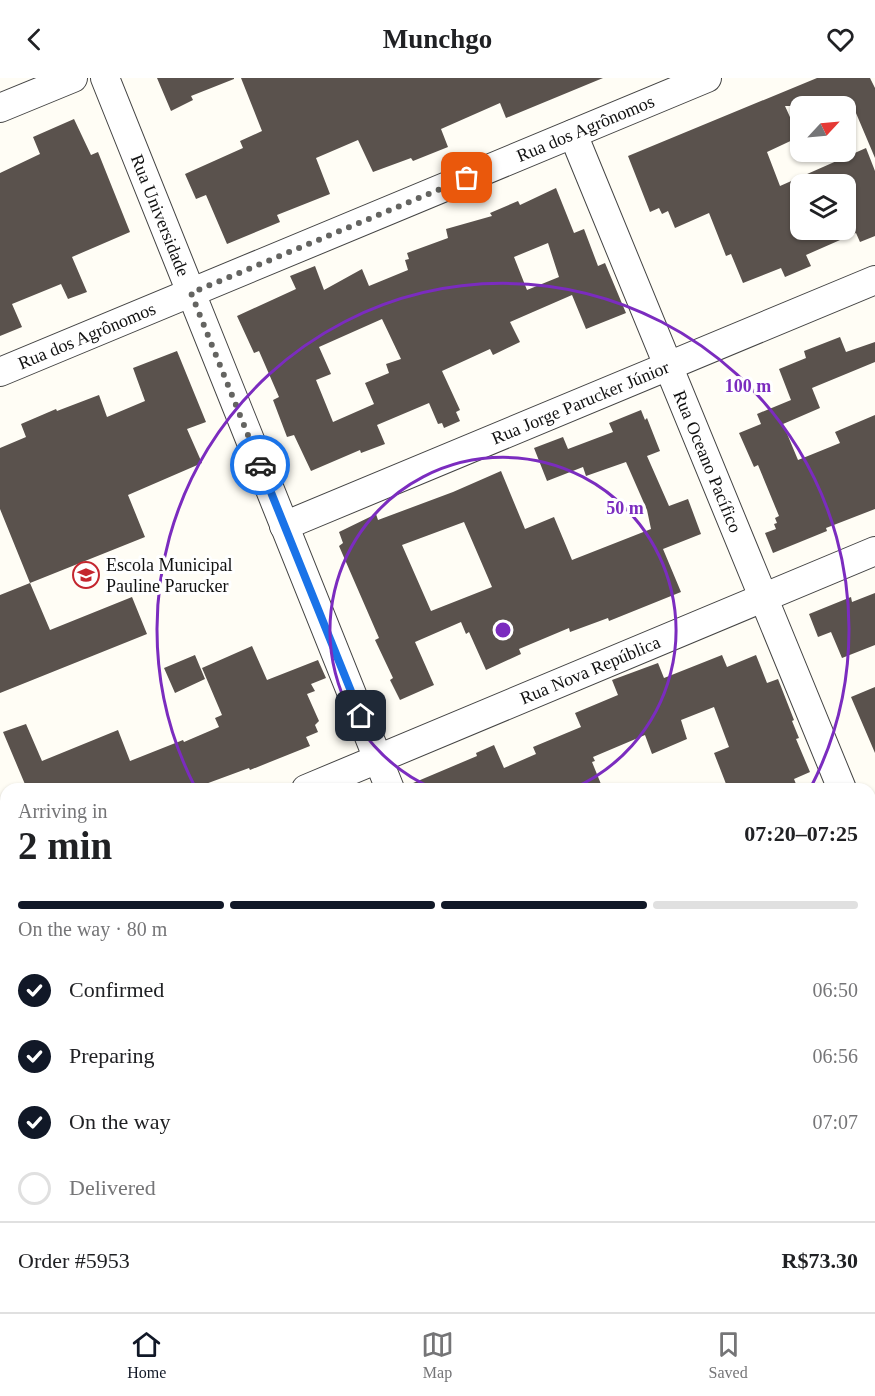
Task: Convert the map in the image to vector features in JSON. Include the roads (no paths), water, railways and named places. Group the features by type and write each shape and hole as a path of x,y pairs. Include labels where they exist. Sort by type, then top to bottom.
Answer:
{"street":[{"path":"0,108 73,78"},
{"name":"Rua Universidade","path":"105,78 388,783"},
{"name":"Rua dos Agrônomos","path":"0,372 707,78"},
{"name":"Rua Oceano Pacífico","path":"573,134 840,783"},
{"name":"Rua Jorge Parucker Júnior","path":"284,526 875,280"},
{"name":"Rua Nova República","path":"320,783 875,551"}],"place":[{"name":"Escola Municipal Pauline Parucker","path":"86,575"}]}
